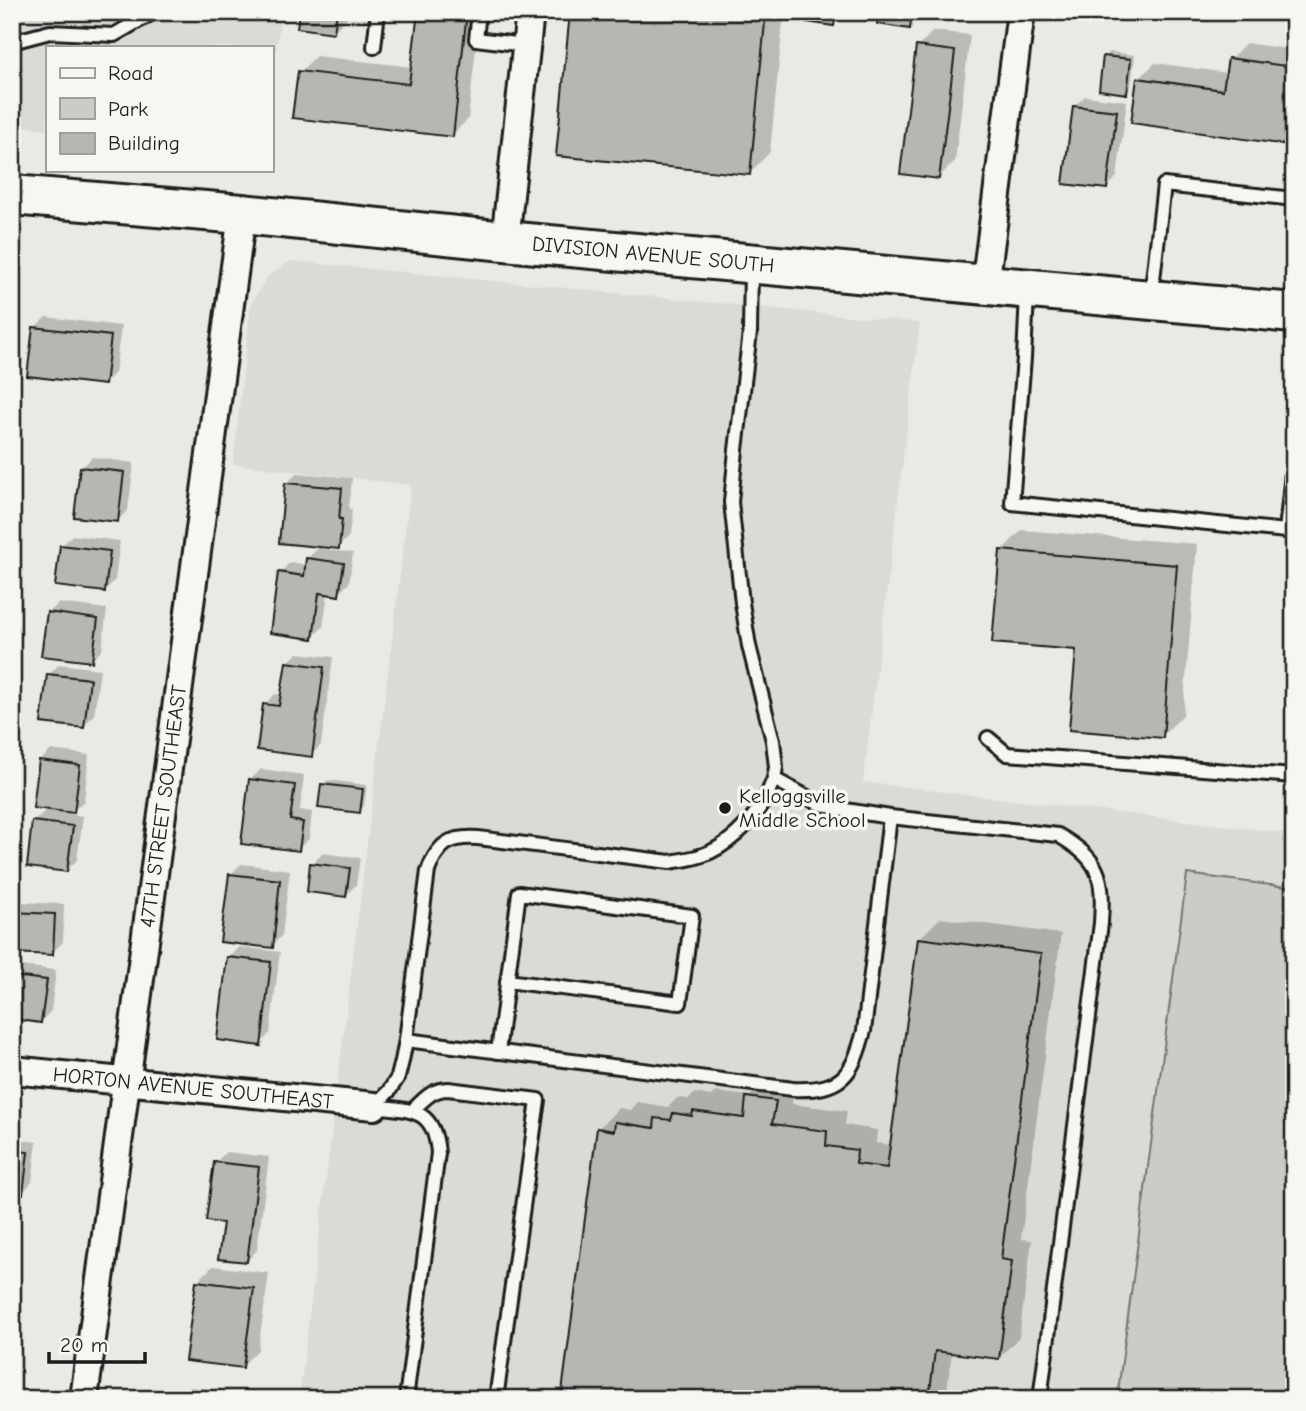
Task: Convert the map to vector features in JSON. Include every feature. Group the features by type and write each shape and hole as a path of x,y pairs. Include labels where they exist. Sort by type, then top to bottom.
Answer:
{"main road":[{"name":"DIVISION AVENUE SOUTH","path":"12,195 242,214 505,241 1294,313"}],"street":[{"path":"505,241 530,12"},
{"path":"985,286 1021,12"},
{"name":"47TH STREET SOUTHEAST","path":"83,1399 242,214"},
{"name":"HORTON AVENUE SOUTHEAST","path":"12,1070 374,1105"}],"lane":[{"path":"12,42 50,32 114,35 154,12"},
{"path":"373,47 378,12"},
{"path":"479,12 476,39 525,45"},
{"path":"1151,301 1164,185 1294,198"},
{"path":"374,1105 389,1091 398,1077 406,1040 428,871 438,850 446,843 455,838 478,838 670,862 688,859 716,849 733,836 762,805 774,779 776,767 773,741 747,636 732,502 750,331 751,264"},
{"path":"1027,290 1013,503 1286,531 1294,454"},
{"path":"988,738 1007,754 1294,776"},
{"path":"774,779 818,803 890,817 1058,835 1080,848 1098,872 1103,897 1101,923 1040,1399"},
{"path":"406,1040 793,1089 810,1090 831,1086 840,1080 853,1064 864,1031 890,817"},
{"path":"498,1052 507,981 519,892 692,916 680,1003 507,981"},
{"path":"412,1111 429,1094 439,1089 538,1100 496,1399"},
{"path":"374,1105 422,1115 436,1137 438,1153 406,1399"}],"shaded area":[{"path":"12,12 281,12 273,78 273,46 46,46 46,129 12,125"},
{"name":"Kelloggsville Middle School","path":"291,261 920,323 863,782 1294,834 1294,1399 299,1399 411,485 233,464 251,304 267,277"}],"green space":[{"path":"1187,874 1294,888 1293,1399 1117,1399"}],"building":[{"path":"299,12 337,12 334,33 297,28"},
{"path":"418,12 467,12 453,137 292,118 298,71 409,84"},
{"path":"570,12 766,12 750,175 556,156"},
{"path":"807,12 836,12 834,26 806,22"},
{"path":"879,12 912,12 910,29 877,24"},
{"path":"916,46 955,51 939,179 900,174"},
{"path":"1103,56 1131,59 1127,94 1099,90"},
{"path":"1228,58 1294,67 1294,146 1131,123 1137,78 1223,90"},
{"path":"1073,106 1117,111 1107,189 1063,184"},
{"path":"33,327 111,336 105,385 27,376"},
{"path":"80,467 124,472 118,522 74,517"},
{"path":"285,483 342,488 339,549 279,543"},
{"path":"60,545 110,551 105,592 55,586"},
{"path":"1000,550 1177,565 1163,738 1069,730 1076,650 992,643"},
{"path":"306,558 344,563 339,596 319,593 313,639 270,633 278,572 304,576"},
{"path":"47,612 98,619 92,662 41,656"},
{"path":"286,662 324,667 312,757 257,750 263,704 279,706"},
{"path":"47,674 90,679 84,728 41,723"},
{"path":"39,760 80,765 74,813 33,808"},
{"path":"249,779 295,785 290,820 303,822 299,851 241,844"},
{"path":"321,784 363,789 360,813 318,808"},
{"path":"32,821 73,826 67,872 27,867"},
{"path":"310,863 350,868 346,897 307,892"},
{"path":"229,874 280,880 273,948 220,942"},
{"path":"12,912 55,914 53,955 12,953"},
{"path":"918,938 1041,954 1001,1259 1012,1261 999,1359 935,1351 929,1399 561,1399 597,1128 614,1131 615,1122 654,1128 655,1118 671,1120 673,1113 692,1116 693,1111 744,1118 746,1097 776,1101 772,1124 827,1131 826,1146 857,1150 856,1164 887,1168"},
{"path":"227,957 271,962 261,1046 217,1040"},
{"path":"12,976 47,980 41,1023 12,1019"},
{"path":"12,1150 28,1152 23,1194 12,1193"},
{"path":"214,1162 259,1167 247,1262 218,1259 223,1223 206,1221"},
{"path":"196,1281 254,1288 243,1368 185,1361"}],"place":[{"name":"Kelloggsville Middle School","path":"725,808"}]}
